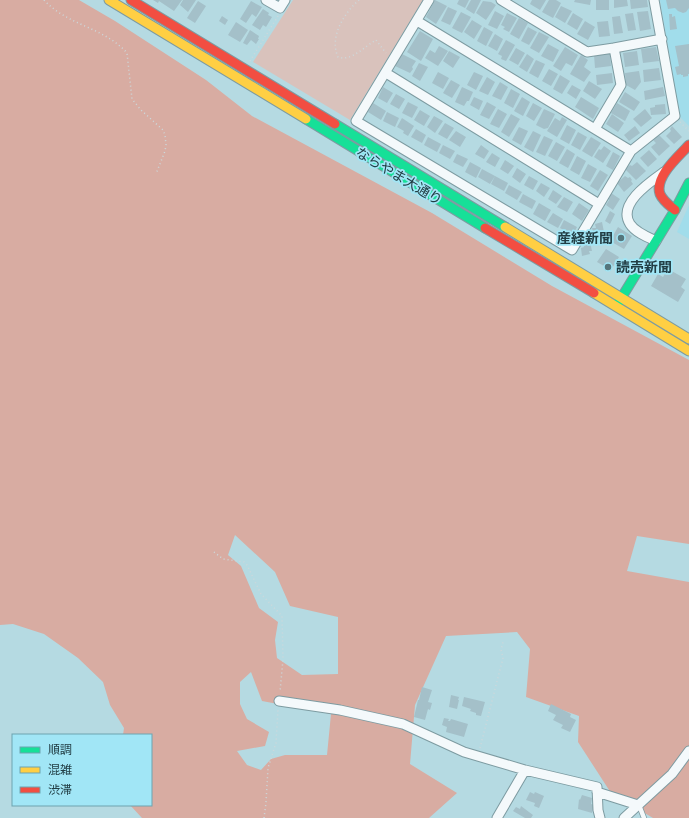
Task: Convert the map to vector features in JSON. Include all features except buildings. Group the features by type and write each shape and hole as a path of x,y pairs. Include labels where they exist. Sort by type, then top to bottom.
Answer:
{"street":[{"name":"ならやま大通り","path":"109,0 689,351"},
{"name":"ならやま大通り","path":"131,0 689,339"},
{"path":"266,0 282,4"},
{"path":"429,0 356,121 572,250 630,151 675,116 654,0"},
{"path":"501,0 587,52 662,39"},
{"path":"417,21 630,151"},
{"path":"595,129 621,85 614,48"},
{"path":"386,73 599,204"},
{"path":"656,241 633,228 627,218 627,209 631,201 651,181 664,172 689,145"},
{"path":"664,172 659,183 659,193 666,204 675,210"},
{"path":"616,307 675,210 689,183"},
{"path":"279,700 340,710 403,724 464,752 525,770 597,787 598,810 600,818"},
{"path":"624,818 672,774 689,751"},
{"path":"497,818 525,770"},
{"path":"597,792 638,805"}],"lane":[{"path":"638,805 644,818"}],"path":[{"path":"44,0 60,15 103,34 127,53 132,99 141,110 163,130 165,135 165,151 156,174"},
{"path":"359,0 347,12 335,38 338,57 342,59 349,57 376,40 393,61"},
{"path":"245,69 279,15 282,4"},
{"path":"675,116 689,131"},
{"path":"214,552 223,559 244,562 247,565 261,594 282,616 283,659 276,743 268,768 264,818"},
{"path":"478,756 503,658 501,650 504,642"}],"shaded area":[{"path":"0,0 79,0 115,21 206,80 252,116 432,213 552,286 689,360 689,544 637,536 627,571 689,582 689,818 653,818 611,793 578,742 579,716 526,697 530,649 517,632 446,636 415,705 410,764 457,793 429,818 142,818 131,806 152,806 152,734 123,734 124,728 110,705 103,682 78,658 44,634 13,624 0,625","holes":["235,535 275,572 290,606 338,617 338,674 302,675 277,658 275,640 278,622 259,608 241,566 228,555","251,672 262,701 331,714 327,755 285,755 271,759 261,770 247,765 237,751 265,746 269,732 247,719 240,704 240,682"]},
{"path":"293,0 423,0 350,120 253,62"},
{"path":"660,0 689,0 689,126 680,117"},
{"path":"689,205 689,239 677,232"}],"traffic: fast":[{"path":"306,119 485,228"},
{"path":"335,124 505,227"},
{"path":"617,305 675,210 689,183"}],"traffic: slow":[{"path":"109,0 306,119"},
{"path":"505,227 689,339"},
{"path":"594,293 689,351"}],"traffic: jam":[{"path":"131,0 335,124"},
{"path":"675,210 663,199 660,194 659,187 668,167 689,145"},
{"path":"485,228 594,293"}],"place":[{"name":"産経新聞","path":"621,238"},
{"name":"読売新聞","path":"608,267"}]}
